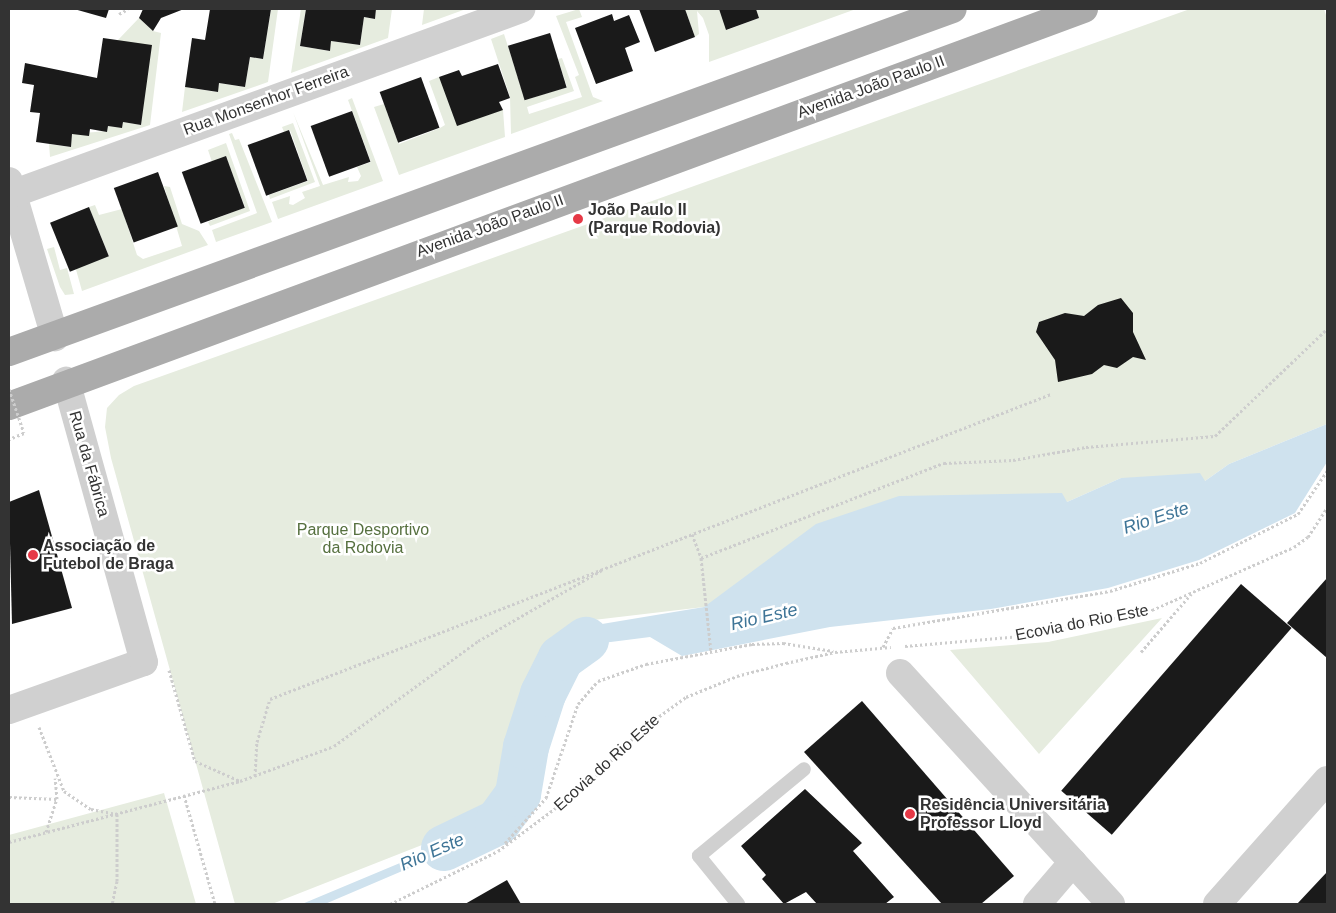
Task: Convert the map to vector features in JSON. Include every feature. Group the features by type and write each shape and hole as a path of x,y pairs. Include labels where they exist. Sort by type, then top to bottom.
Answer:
{"main road":[{"path":"9,352 55,337 953,9"},
{"name":"Avenida João Paulo II","path":"9,406 66,381 1084,9"},
{"path":"9,363 55,337"},
{"name":"Avenida João Paulo II","path":"9,391 66,381"}],"street":[{"name":"Rua Monsenhor Ferreira","path":"11,187 521,9"},
{"path":"11,187 55,337"},
{"name":"Rua da Fábrica","path":"66,381 156,663"},
{"path":"20,706 156,663"},
{"path":"900,673 1111,904"},
{"path":"1218,904 1327,780"},
{"path":"1036,904 1073,862"}],"lane":[{"path":"738,904 699,856 804,769"}],"path":[{"path":"119,14 128,9"},
{"path":"701,558 944,463 1013,460 1086,447 1215,436 1327,329"},
{"path":"9,391 24,433 9,439"},
{"path":"255,776 257,742 270,699 1051,394"},
{"path":"883,648 893,628 1110,591 1200,563 1298,514 1327,471"},
{"name":"Ecovia do Rio Este","path":"390,904 498,851 589,783 643,728 686,697 737,676 836,652 1034,635 1152,610 1294,548 1308,537 1327,508"},
{"path":"692,533 701,558 704,607 710,651"},
{"path":"9,842 240,782 334,746 478,641 614,564"},
{"path":"1141,652 1192,594"},
{"name":"Ecovia do Rio Este","path":"498,851 546,798 578,704 598,681 646,664 710,651 783,643 836,652"},
{"path":"156,663 195,761 240,782"},
{"path":"20,706 55,776 75,801 117,814"},
{"path":"46,833 58,799 55,776"},
{"path":"184,795 215,904"},
{"path":"9,797 58,799"},
{"path":"112,904 117,882 117,814"}],"green space":[{"path":"271,9 278,9 268,82 182,112 185,87 217,92 219,83 245,87 250,57 263,59"},
{"path":"301,9 306,9 300,46 329,51 331,41 360,45 364,17 375,19 376,9 392,9 388,38 291,73"},
{"path":"424,9 466,9 422,25"},
{"path":"579,9 582,17 566,22 593,97 603,101 511,134 510,97 491,39 504,34 525,100 567,87 558,59 562,58 574,91 527,107 529,114 582,97 575,77 579,75 556,16"},
{"path":"685,9 719,9 727,30 759,18 756,9 856,9 709,62 709,35 703,18 697,11 699,34 695,37"},
{"name":"Parque Desportivo da Rodovia","path":"1190,9 1324,9 1327,18 1327,424 1229,464 1205,481 1121,478 1067,502 704,607 585,621 565,633 544,669 508,792 488,819 272,904 235,904 111,458 105,427 107,408 119,395 134,386"},
{"path":"139,18 153,31 161,33 150,125 50,157 49,144 70,147 72,134 107,131 108,126 122,127 123,122 141,125 118,40"},
{"path":"439,77 503,110 505,137 399,175 374,107 384,104 399,144 440,128 445,125 429,81"},
{"path":"352,98 383,181 278,219 272,202 290,196 289,204 293,205 305,198 302,192 320,186 293,112 323,185 349,177 348,182 358,181 361,176 357,167 371,162 348,100"},
{"path":"293,123 315,182 270,199 269,195 308,181 290,130 284,132 282,127"},
{"path":"232,133 235,140 239,139 272,222 216,242 212,230 257,213 229,134"},
{"path":"226,143 250,211 210,226 208,222 245,207 226,157 212,162 208,150"},
{"path":"164,186 170,187 182,224 199,231 208,245 82,291 75,266 109,256 89,207 95,205 99,215 122,209 137,255 143,259 182,246"},
{"path":"54,247 60,270 67,268 74,294 65,295 60,287 47,249"},
{"path":"1162,618 1039,754 950,650 1048,642"},
{"path":"164,793 196,904 9,904 9,835"}],"water":[{"path":"1327,424 1327,462 1295,513 1199,560 1108,588 991,609 830,627 682,656 650,637 595,644 564,674 530,796 510,825 325,904 302,904 498,822 518,794 526,747 562,648 584,627 704,607 816,524 899,496 1062,493 1067,502 1121,478 1200,473 1205,481 1229,464"}],"building":[{"path":"74,9 109,9 106,18"},
{"path":"143,9 184,9 161,18 153,31 139,18"},
{"path":"210,9 271,9 263,59 250,57 245,87 219,83 218,92 185,87 192,38 205,40"},
{"path":"306,9 376,9 375,19 364,17 360,45 331,41 330,51 300,46"},
{"path":"639,9 685,9 695,37 655,52"},
{"path":"719,9 756,9 759,18 726,30"},
{"path":"612,14 614,21 629,15 640,42 625,48 633,71 596,84 575,28"},
{"path":"550,33 567,88 525,100 508,46"},
{"path":"103,38 152,45 141,125 123,122 122,128 108,126 107,132 90,129 89,136 72,134 71,147 36,142 40,113 30,112 34,85 22,83 25,63 97,78"},
{"path":"498,64 510,98 499,102 503,110 457,126 439,77 459,70 462,76"},
{"path":"421,77 439,128 398,143 380,92"},
{"path":"352,111 370,162 329,177 311,126"},
{"path":"289,130 307,181 266,196 248,145"},
{"path":"226,156 245,208 201,224 182,172"},
{"path":"158,172 178,227 134,243 114,188"},
{"path":"89,207 109,256 70,272 50,223"},
{"path":"1121,298 1133,313 1133,332 1146,360 1133,357 1117,368 1104,365 1092,374 1058,382 1055,360 1036,332 1039,322 1065,313 1084,316 1098,305"},
{"name":"Associação de Futebol de Braga","path":"39,490 72,608 12,624 9,502"},
{"path":"1327,578 1327,658 1287,623"},
{"path":"1241,584 1292,628 1112,835 1061,791"},
{"name":"Residência Universitária Professor Lloyd","path":"862,701 1014,876 981,904 942,904 804,752"},
{"path":"805,789 862,843 853,851 894,897 885,904 817,904 806,892 784,904 762,879 766,875 741,846"},
{"path":"1327,872 1327,904 1297,904"},
{"path":"507,880 521,904 465,904"}],"waterway":[{"name":"Rio Este","path":"444,848 498,822 518,794 526,747 543,694 561,658 586,640"}],"place":[{"name":"João Paulo II (Parque Rodovia)","path":"578,219"},
{"name":"Associação de Futebol de Braga","path":"33,555"},
{"name":"Residência Universitária Professor Lloyd","path":"910,814"}]}
